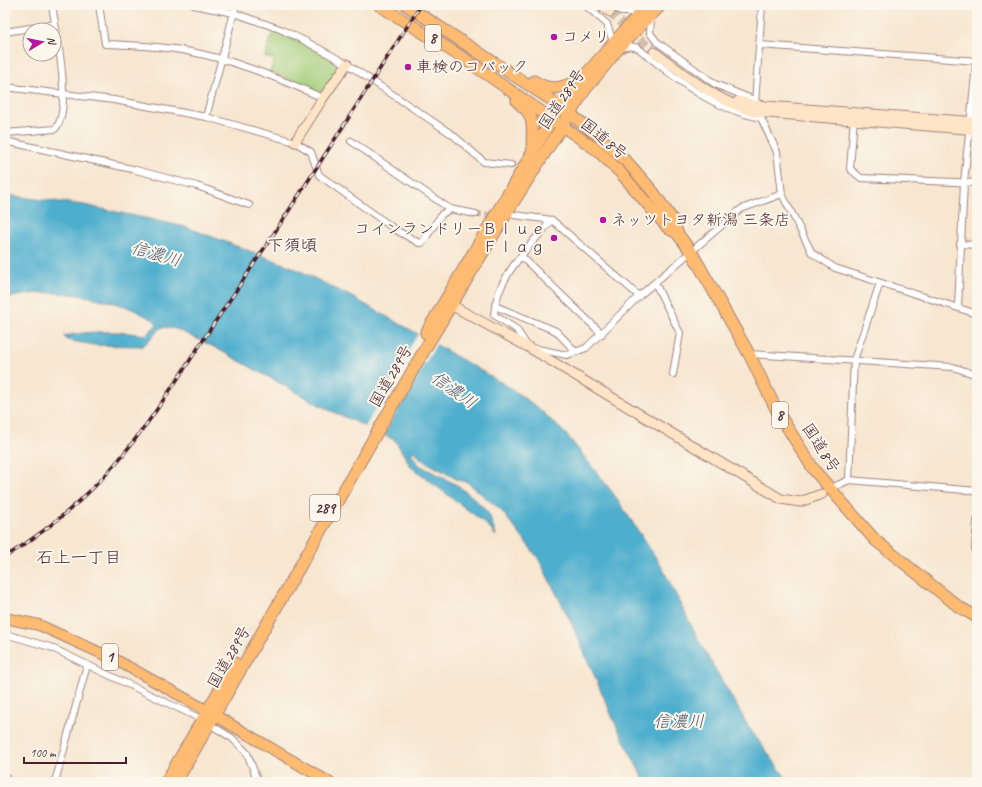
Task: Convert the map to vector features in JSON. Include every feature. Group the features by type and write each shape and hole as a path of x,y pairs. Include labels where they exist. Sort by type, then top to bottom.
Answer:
{"highway":[{"name":"国道8号","path":"379,5 415,26 552,119 605,157 637,190 668,228 677,233"},
{"name":"国道8号","path":"406,5 566,110 596,134 628,163 654,193 674,222 677,233 692,253 749,354 777,411 814,470 825,491 875,540 960,607 977,617"},
{"name":"国道289号","path":"442,313 451,305 562,126 566,110 581,80 647,11 661,5"},
{"name":"国道289号","path":"176,782 211,714 552,119 566,110 585,90 616,45"},
{"path":"500,66 516,69 542,86 550,89 563,87 581,80"},
{"path":"515,94 517,102 531,117 533,125 531,142 533,152"},
{"name":"国道289号","path":"166,782 211,714"}],"main road":[{"name":"1","path":"5,618 39,624 116,660 329,782"}],"street":[{"path":"52,5 55,22"},
{"path":"99,5 104,44 181,50 221,59 279,78 323,98"},
{"path":"194,5 234,12 280,28 347,64 453,135 484,162 511,165"},
{"path":"206,117 236,5"},
{"path":"585,5 607,24 616,45 638,48 700,96 730,110 761,116 854,117 974,126"},
{"path":"601,5 622,12 647,11 650,33 657,42 715,84 755,103"},
{"path":"755,103 762,5"},
{"path":"964,5 977,6"},
{"path":"5,32 22,29"},
{"path":"760,45 977,61"},
{"path":"654,52 703,88 739,108 761,116 778,152 782,194 812,253 835,268 977,314"},
{"path":"958,307 964,182 974,126 977,56"},
{"path":"5,133 55,129 59,125 63,112 64,94 60,62"},
{"path":"295,142 347,64"},
{"path":"5,87 114,100 206,117 295,142 311,152 319,175 396,230 419,243 422,243 442,214 450,209"},
{"path":"703,88 726,98 854,117"},
{"path":"854,117 850,168 861,178 977,183"},
{"path":"5,141 132,168 197,186 249,206"},
{"path":"351,141 450,209 476,214"},
{"path":"552,220 521,256 499,291 494,315 516,329 528,347 566,355 586,348 602,334 639,296 692,253 741,209 782,194"},
{"path":"514,215 552,220 639,296"},
{"path":"960,244 977,245"},
{"path":"521,256 602,334"},
{"path":"655,283 680,333 673,374"},
{"path":"849,480 854,360 880,283"},
{"path":"451,305 528,347 781,499 800,502 849,480 977,491"},
{"path":"495,306 556,331 576,352"},
{"path":"749,354 953,367 977,375"},
{"path":"977,521 975,549 977,549"},
{"path":"5,634 50,647 87,665 211,714 247,754 257,782"},
{"path":"55,782 87,665"},
{"path":"5,776 9,782"}],"green space":[{"path":"273,31 303,43 342,65 321,94 270,71 275,60 265,57"}],"water":[{"name":"信濃川","path":"5,195 84,205 186,227 292,267 350,296 416,333 509,387 537,407 566,434 613,493 662,567 700,643 750,729 789,782 645,782 615,723 571,622 538,558 501,510 467,482 458,480 421,459 415,451 411,453 419,465 457,485 474,498 489,514 496,536 485,523 411,467 395,440 327,409 214,347 176,329 162,327 143,346 94,345 67,340 64,336 96,332 146,335 157,324 154,320 127,307 90,297 62,293 47,293 5,299"}],"pier":[{"path":"419,332 437,343 382,436 364,429"}],"tunnel":[{"path":"610,12 654,52"},
{"path":"476,214 496,215"}],"railway":[{"path":"5,557 51,525 83,498 111,469 145,426 272,237 421,5"}],"place":[{"name":"コメリ","path":"554,37"},
{"name":"車検のコバック","path":"408,67"},
{"name":"ネッツトヨタ新潟 三条店","path":"603,220"},
{"name":"コインランドリーＢｌｕｅ Ｆｌａｇ","path":"554,238"}],"district":[{"name":"下須頃","path":"292,245"},
{"name":"石上一丁目","path":"79,557"}]}
